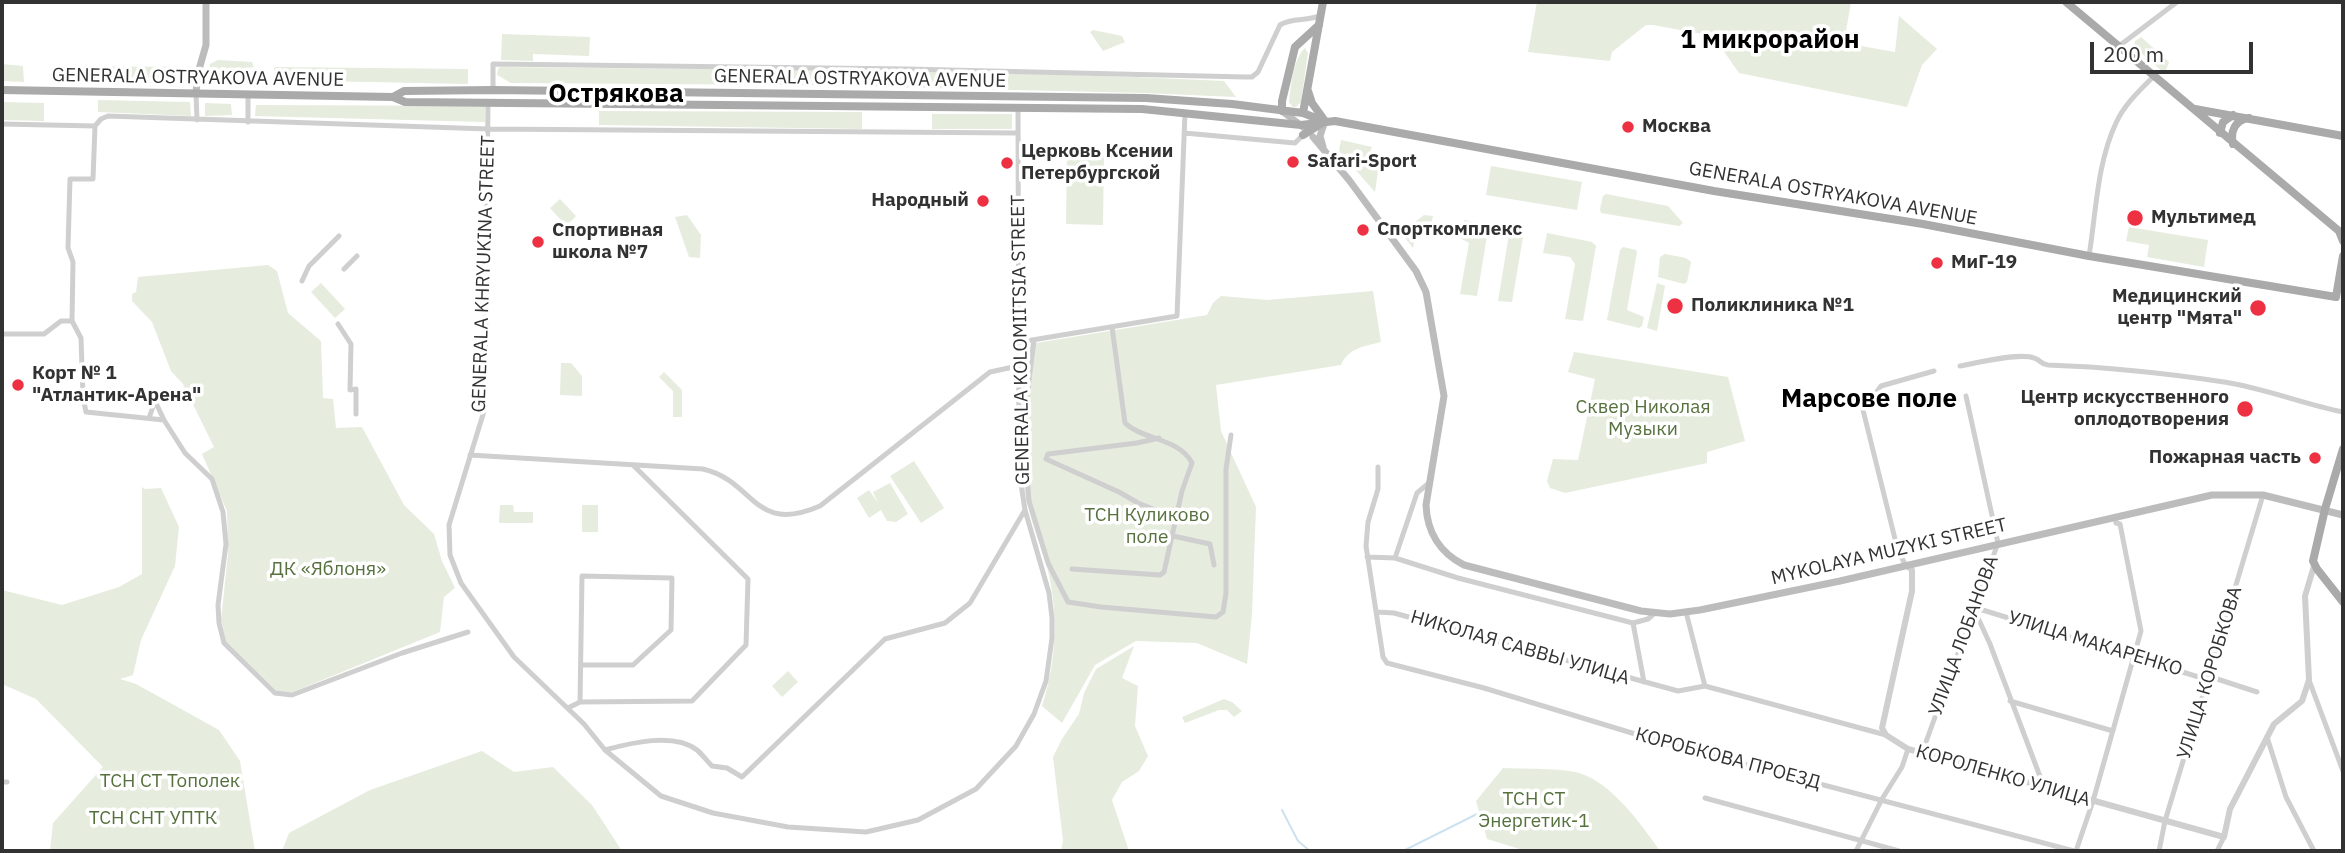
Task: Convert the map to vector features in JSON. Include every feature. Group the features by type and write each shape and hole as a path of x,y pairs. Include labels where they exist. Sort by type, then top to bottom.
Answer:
{"main road":[{"path":"197,93 198,73 206,45 206,2"},
{"path":"1298,122 1303,113 1323,2"},
{"path":"2066,2 2341,233 2343,240"},
{"path":"1318,25 1295,47 1290,58 1282,101 1283,111 1298,122 1328,155"},
{"path":"1295,47 1305,44 1313,51"},
{"path":"1307,84 1312,103 1325,121"},
{"name":"GENERALA OSTRYAKOVA AVENUE","path":"393,97 404,91 493,89 1146,98 1233,104 1303,113 1325,121 1479,146 1714,191 1923,224 2341,300"},
{"name":"GENERALA OSTRYAKOVA AVENUE","path":"2,90 393,97 405,102 1142,109 1266,120 1325,121"},
{"path":"2192,109 2343,136"},
{"path":"2220,133 2223,122 2233,115"},
{"path":"2233,144 2233,129 2244,119 2251,118"},
{"path":"1308,135 1325,121"},
{"path":"1325,121 1320,141 1328,155 1416,271 1426,292 1444,396 1430,482"},
{"path":"2341,300 2343,256"},
{"path":"2343,450 2314,557 2314,566 2343,602"},
{"name":"MYKOLAYA MUZYKI STREET","path":"1430,482 1426,505 1434,540 1464,565 1655,613 1686,612 2212,495 2263,495 2343,515"}],"street":[{"path":"2119,46 2177,2"},
{"path":"493,89 493,64 930,69 1252,77 1258,72 1280,25 1297,20 1312,20 1321,15"},
{"path":"2089,256 2104,160 2111,135 2123,110 2153,77"},
{"path":"197,93 197,120"},
{"path":"247,122 248,94"},
{"name":"GENERALA KHRYUKINA STREET","path":"449,525 485,408 488,102"},
{"name":"GENERALA KOLOMIITSIA STREET","path":"449,525 450,555 461,583 514,657 568,708 605,750 661,796 713,813 788,827 866,832 918,820 976,789 1016,746 1034,714 1046,681 1052,638 1049,593 1025,510 1019,471 1018,107"},
{"path":"1020,342 1177,316 1185,113"},
{"path":"164,420 86,412 83,397 81,338 72,321 73,262 68,248 70,179 93,179 95,126 108,116 488,129 1017,132"},
{"path":"2,124 95,126"},
{"path":"1184,133 1294,143 1308,135"},
{"path":"302,281 309,266 339,236"},
{"path":"344,270 357,256"},
{"path":"2,334 44,334 61,321 72,321"},
{"path":"338,324 351,344 350,390 356,389 356,414"},
{"path":"1072,569 1160,575 1166,570 1191,461 1188,456 1159,438 1132,429 1122,419 1112,327"},
{"path":"1034,340 1023,428 1029,501 1048,562 1068,602 1216,617 1223,612 1226,593 1226,469 1231,435"},
{"path":"1960,366 2012,357 2034,358 2043,365 2158,373 2225,382 2343,412"},
{"path":"470,455 711,471 731,482 768,512 780,515 806,511 820,506 990,372 1018,366"},
{"path":"1886,735 1882,728 1912,590 1912,570 1905,565 1898,551 1863,410 1881,386 1934,371"},
{"name":"УЛИЦА ЛОБАНОВА","path":"1922,753 1998,543 1966,396"},
{"path":"149,418 155,401 185,453 212,479 223,512 226,544 218,605 224,643 275,693 292,695 402,653 468,632"},
{"path":"1159,438 1048,454 1046,459 1177,518"},
{"path":"568,708 580,702 692,701 746,645 748,579 633,465"},
{"path":"1377,612 1365,537 1378,489 1378,467"},
{"path":"1395,558 1417,493 1430,482"},
{"name":"УЛИЦА КОРОБКОВА","path":"2159,851 2165,821 2263,495"},
{"path":"605,750 642,741 678,742 696,749 712,766 727,768 742,777 885,639 945,624 970,603 1025,510"},
{"path":"2075,851 2093,801 2141,631 2120,524 2116,523 2115,517"},
{"path":"1172,536 1210,544 1214,565"},
{"path":"1367,557 1395,558 1458,578 1633,623 1648,619 1655,613"},
{"path":"2314,566 2305,596 2309,680 2343,771"},
{"path":"580,702 582,576 672,578 671,630 633,665 581,665"},
{"path":"1973,607 2044,787"},
{"name":"УЛИЦА МАКАРЕНКО","path":"1973,607 2257,692"},
{"name":"КОРОБКОВА ПРОЕЗД","path":"1377,612 1385,661 1668,744 2075,851"},
{"name":"НИКОЛАЯ САВВЫ УЛИЦА","path":"1377,612 1394,613 1436,624 1662,687"},
{"path":"1686,612 1705,686"},
{"path":"1633,623 1644,682"},
{"path":"2217,851 2231,809 2267,737 2274,724 2302,702 2309,680"},
{"name":"КОРОЛЕНКО УЛИЦА","path":"1662,687 1678,691 1705,686 1886,735 1908,749 2224,836"},
{"path":"2010,701 2113,731"},
{"path":"2267,737 2286,797 2314,851"},
{"path":"1856,851 1882,799 1902,767 1908,749"},
{"path":"1705,798 1899,851"}],"green space":[{"path":"1537,2 1851,2 1844,43 1895,52 1899,16 1937,49 1922,65 1907,107 1739,73 1713,36 1653,25 1646,25 1612,52 1610,61 1528,52"},
{"path":"1093,30 1122,36 1125,42 1103,51 1090,32"},
{"path":"502,34 590,37 589,56 533,54 533,61 501,60"},
{"path":"2141,37 2169,62 2166,70 2162,71 2134,47 2135,41"},
{"path":"1305,48 1308,53 1301,102 1293,107 1289,102 1293,73"},
{"path":"218,60 252,62 254,67 234,70 222,83 210,84 207,80 210,64"},
{"path":"2,64 23,66 24,82 2,81"},
{"path":"68,66 188,67 188,83 67,82"},
{"path":"275,67 468,69 468,84 319,81 274,70"},
{"path":"500,67 1134,77 1224,81 1236,97 800,85 511,83 497,75"},
{"path":"98,100 190,102 191,116 98,112"},
{"path":"2,102 44,103 44,121 2,120"},
{"path":"205,103 231,104 232,115 205,116"},
{"path":"256,105 485,106 485,122 255,116"},
{"path":"599,111 862,112 862,129 599,125"},
{"path":"932,114 1012,114 1012,129 932,129"},
{"path":"1341,140 1372,147 1369,154 1380,157 1375,192 1339,151"},
{"path":"1067,150 1104,151 1103,225 1066,224"},
{"path":"1491,166 1582,182 1577,210 1486,195"},
{"path":"1606,194 1668,206 1683,223 1679,226 1601,213 1603,196"},
{"path":"560,199 576,216 566,226 550,208"},
{"path":"687,215 701,235 700,258 689,257 675,217"},
{"path":"1424,215 1433,216 1429,232 1417,230 1413,248 1401,233"},
{"path":"1464,220 1489,224 1477,296 1460,294 1469,243 1460,238"},
{"path":"2129,227 2208,240 2204,267 2147,257 2149,245 2126,241"},
{"path":"1510,228 1524,231 1512,302 1498,301"},
{"path":"1547,233 1592,242 1596,246 1583,321 1565,319 1575,264 1570,257 1543,253"},
{"path":"1623,247 1637,252 1627,310 1644,317 1639,328 1607,320 1620,250"},
{"path":"1665,254 1686,258 1691,262 1687,282 1684,284 1658,277 1660,257"},
{"name":"ДК «Яблоня»","path":"268,265 277,271 288,313 321,341 323,398 333,399 336,428 362,427 404,505 434,534 442,561 455,588 444,597 440,632 293,692 279,693 226,642 221,620 228,554 227,511 202,454 214,447 183,384 171,371 152,322 132,301 138,277"},
{"path":"321,283 345,309 335,318 311,292"},
{"path":"1657,283 1665,286 1657,331 1647,328"},
{"name":"ТСН Куликово поле","path":"1373,291 1381,342 1353,351 1341,365 1216,385 1221,431 1256,507 1252,615 1247,664 1197,643 1136,641 1095,665 1062,723 1042,706 1051,671 1054,617 1046,563 1024,491 1021,429 1024,345 1207,315 1213,303 1221,296 1267,300"},
{"name":"Сквер Николая Музыки","path":"1574,352 1728,377 1745,441 1707,452 1707,463 1565,493 1550,488 1547,481 1553,459 1578,460 1595,379 1568,372"},
{"path":"561,363 571,363 582,376 582,396 560,395"},
{"path":"664,372 682,390 682,417 673,417 673,391 659,377"},
{"path":"914,461 944,508 921,523 890,476"},
{"path":"890,483 908,514 896,522 887,521 881,510 869,518 857,498 869,490 878,503 873,492"},
{"name":"ТСН СТ Тополек","path":"142,487 161,488 179,527 175,566 141,640 133,675 120,679 136,684 219,730 240,761 255,851 50,851 53,823 103,767 36,699 2,684 2,590 62,605 119,587 142,574"},
{"path":"500,505 513,505 514,512 533,512 533,523 499,523"},
{"path":"582,505 598,505 598,532 582,532"},
{"path":"1134,646 1122,678 1138,686 1135,726 1148,756 1139,771 1122,782 1112,800 1129,851 1061,851 1063,840 1053,757 1079,714 1084,693 1096,669"},
{"path":"788,671 798,682 782,697 772,686"},
{"path":"1224,699 1242,711 1234,717 1227,710 1219,710 1185,723 1182,717"},
{"path":"482,751 514,772 553,767 592,805 622,851 282,851 289,833 370,790"},
{"name":"ТСН СТ Энергетик-1","path":"1503,768 1563,770 1591,778 1625,806 1660,851 1526,851 1487,839 1476,801"}],"waterway":[{"path":"1282,810 1298,841 1310,851"},
{"path":"1403,851 1477,814"}],"place":[{"name":"Москва","path":"1628,127"},
{"name":"Safari-Sport","path":"1293,162"},
{"name":"Церковь Ксении Петербургской","path":"1007,163"},
{"name":"Народный","path":"983,201"},
{"name":"Мультимед","path":"2135,218"},
{"name":"Спорткомплекс","path":"1363,230"},
{"name":"Спортивная школа №7","path":"538,242"},
{"name":"МиГ-19","path":"1937,263"},
{"name":"Поликлиника №1","path":"1675,306"},
{"name":"Медицинский центр \"Мята\"","path":"2258,308"},
{"name":"Корт № 1 \"Атлантик-Арена\"","path":"18,385"},
{"name":"Центр искусственного оплодотворения","path":"2245,409"},
{"name":"Пожарная часть","path":"2315,458"}],"district":[{"name":"1 микрорайон","path":"1770,40"},
{"name":"Острякова","path":"616,94"},
{"name":"Марсове поле","path":"1869,399"}],"park label":[{"name":"ТСН СНТ УПТК","path":"153,819"}]}
